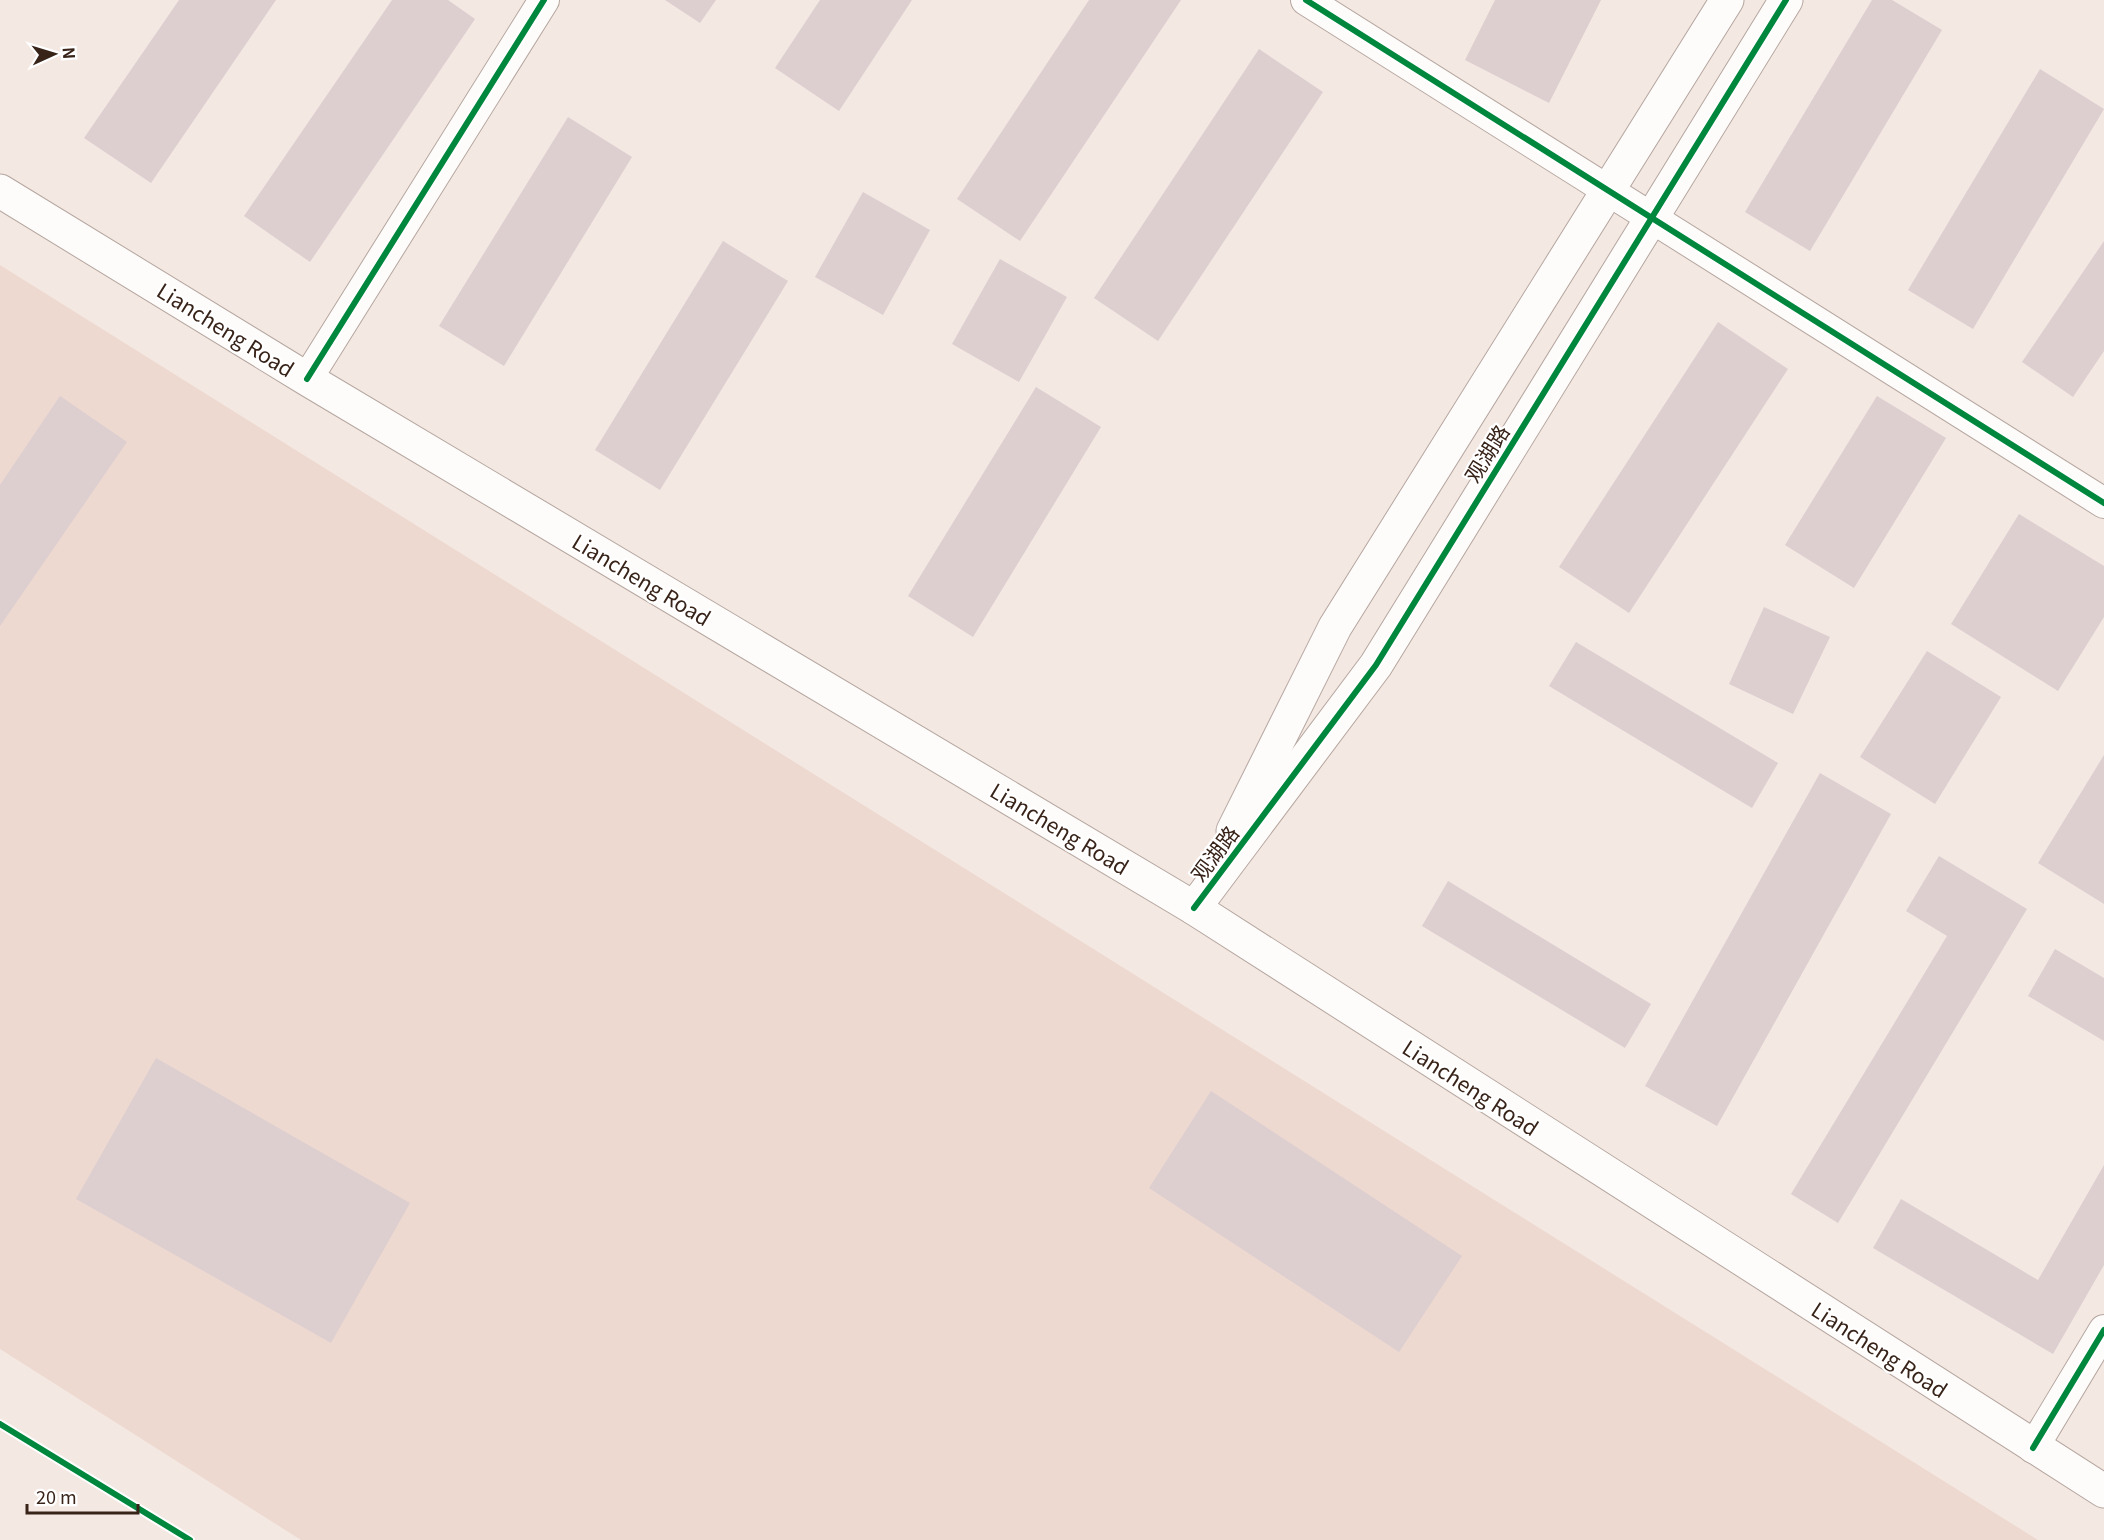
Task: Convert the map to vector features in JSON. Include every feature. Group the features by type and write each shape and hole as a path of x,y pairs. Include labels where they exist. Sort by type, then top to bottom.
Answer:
{"main road":[{"name":"观湖路","path":"1194,908 1335,627 1727,0"},
{"name":"观湖路","path":"1194,908 1376,665 1786,0"},
{"name":"Liancheng Road","path":"0,191 306,379 1194,908 2033,1448 2104,1491"}],"street":[{"path":"306,379 544,0"},
{"path":"1306,0 2104,503"},
{"path":"2033,1448 2104,1330"}],"shaded area":[{"path":"0,265 2038,1540 301,1540 0,1349"}],"building":[{"path":"179,0 276,0 151,183 84,138"},
{"path":"392,0 448,0 475,19 310,262 244,216"},
{"path":"665,0 716,0 700,23"},
{"path":"820,0 912,0 839,111 775,68"},
{"path":"1089,0 1181,0 1020,241 957,199"},
{"path":"1495,0 1601,0 1549,103 1465,60"},
{"path":"1872,0 1892,0 1942,30 1810,251 1745,212"},
{"path":"1259,49 1323,92 1158,341 1094,298"},
{"path":"2040,69 2104,109 1973,329 1908,290"},
{"path":"568,117 632,157 504,366 439,326"},
{"path":"863,192 930,230 883,315 815,277"},
{"path":"723,241 788,281 660,490 595,450"},
{"path":"2104,241 2104,351 2073,397 2022,362"},
{"path":"1000,259 1067,297 1019,382 952,344"},
{"path":"1718,322 1788,369 1629,613 1559,567"},
{"path":"1036,387 1101,427 973,637 908,596"},
{"path":"60,396 127,442 0,626 0,485"},
{"path":"1877,396 1946,438 1854,588 1785,545"},
{"path":"2019,514 2104,566 2104,617 2058,691 1951,624"},
{"path":"1764,607 1830,637 1793,714 1729,684"},
{"path":"1576,642 1778,763 1752,808 1549,686"},
{"path":"1927,651 2001,697 1935,804 1860,757"},
{"path":"2104,755 2104,904 2038,863"},
{"path":"1820,773 1891,814 1717,1126 1645,1086"},
{"path":"1939,856 2027,909 1838,1223 1791,1194 1947,936 1906,911"},
{"path":"1448,881 1651,1004 1625,1048 1422,926"},
{"path":"2055,949 2104,978 2104,1041 2028,996"},
{"path":"156,1058 410,1203 331,1343 76,1199"},
{"path":"1211,1091 1462,1256 1399,1352 1149,1188"},
{"path":"2104,1165 2104,1265 2053,1354 1873,1248 1901,1199 2038,1280"}],"cycle path":[{"path":"307,379 544,0"},
{"path":"1306,0 2104,503"},
{"path":"1194,908 1376,665 1786,0"},
{"path":"2033,1448 2104,1330"},
{"path":"0,1424 190,1540"}]}
